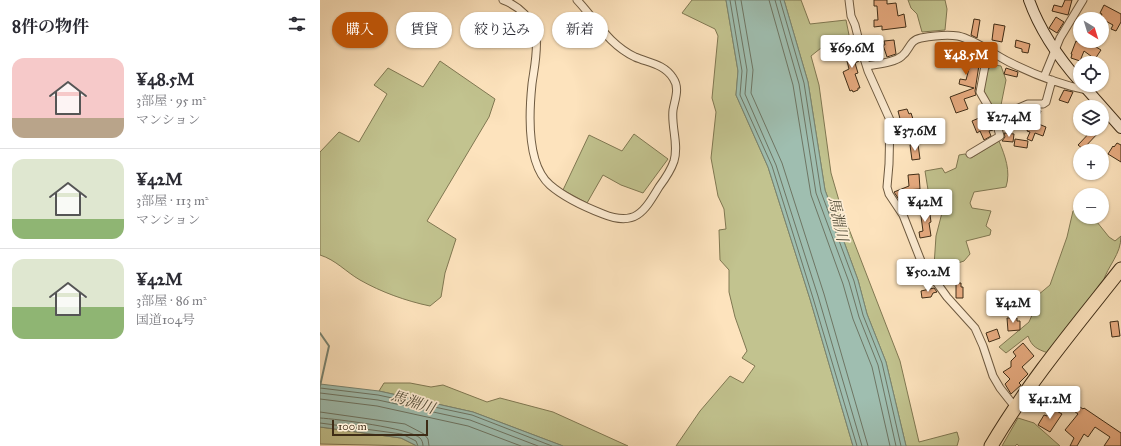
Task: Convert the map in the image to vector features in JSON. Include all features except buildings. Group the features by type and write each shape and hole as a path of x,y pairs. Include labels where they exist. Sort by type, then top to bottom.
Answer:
{"highway":[{"path":"991,446 1015,407 1121,269"}],"main road":[{"path":"1029,0 1035,17 1054,50 1073,73"},
{"path":"1089,92 1121,128"}],"street":[{"path":"503,0 518,8 523,13 528,19 536,35 529,122 536,162 541,174 553,188 581,204 614,218 628,219 635,217 646,208 674,161 676,145 673,111 677,93 677,84 668,70 662,66 635,57 610,40 577,0"},
{"path":"849,0 851,16 855,25 860,49 890,120 887,187 889,194 903,215 920,260 946,297 975,328 993,376 1000,388 1015,407"},
{"path":"1044,77 1054,50 1083,0"},
{"path":"867,66 901,57 906,52 909,44 919,38 948,35 958,36 988,50 1010,63 1073,87"},
{"path":"970,154 1000,136 995,118 980,92 988,50"},
{"path":"995,118 1028,104 1043,104 1046,102 1052,80"}],"green space":[{"path":"692,0 726,0 738,71 736,95 768,167 810,299 853,446 676,446 700,411 730,376 743,383 755,366 742,358 747,351 735,317 729,292 729,270 720,260 719,230 726,229 724,209 718,196 711,158 716,112 712,98 718,36 715,29 682,13"},
{"path":"784,0 801,0 810,24 846,20 850,40 826,44 811,56 819,85 831,173 842,211 900,361 919,442 957,432 959,439 957,446 906,446 886,362 867,314 858,280 825,190 808,82"},
{"path":"908,0 945,0 947,9 945,30 922,32 917,14 911,8"},
{"path":"440,61 495,99 489,117 427,221 456,239 445,273 441,297 430,306 403,299 376,288 355,277 326,257 320,255 320,152 339,132 359,142 387,94 374,85 388,68 423,87"},
{"path":"995,65 1001,66 1006,80 1001,105 993,110 982,90 986,70"},
{"path":"634,134 668,159 643,193 621,185 603,175 587,203 563,190 589,135 622,151"},
{"path":"999,141 1008,169 1006,187 974,192 970,203 972,208 991,211 986,226 991,230 990,235 966,241 970,254 964,261 937,270 934,266 936,236 943,209 937,195 929,196 925,171 942,168 945,173 956,168 959,155 965,154 971,158"},
{"path":"1073,211 1073,224 1099,224 1109,237 1115,241 1121,236 1119,249 1103,282 1048,353 1035,347 1031,343 1028,336 1006,353 999,347 1029,322 1033,313 1033,302 1038,295 1050,285 1067,237"},
{"path":"384,383 410,383 431,387 443,385 487,402 500,398 553,412 628,446 563,446 473,412 379,391"},
{"path":"1018,418 1034,423 1060,446 1019,446 1017,444 1015,446 1002,446"},
{"path":"320,427 401,438 417,446 320,444"}],"water":[{"path":"726,0 784,0 808,82 825,190 858,280 867,314 886,362 906,446 853,446 810,299 768,167 736,95 738,71"},
{"name":"馬淵川","path":"320,384 379,391 473,412 563,446 417,446 401,438 320,427"}],"waterway":[{"path":"320,333 329,346 320,386"}]}
